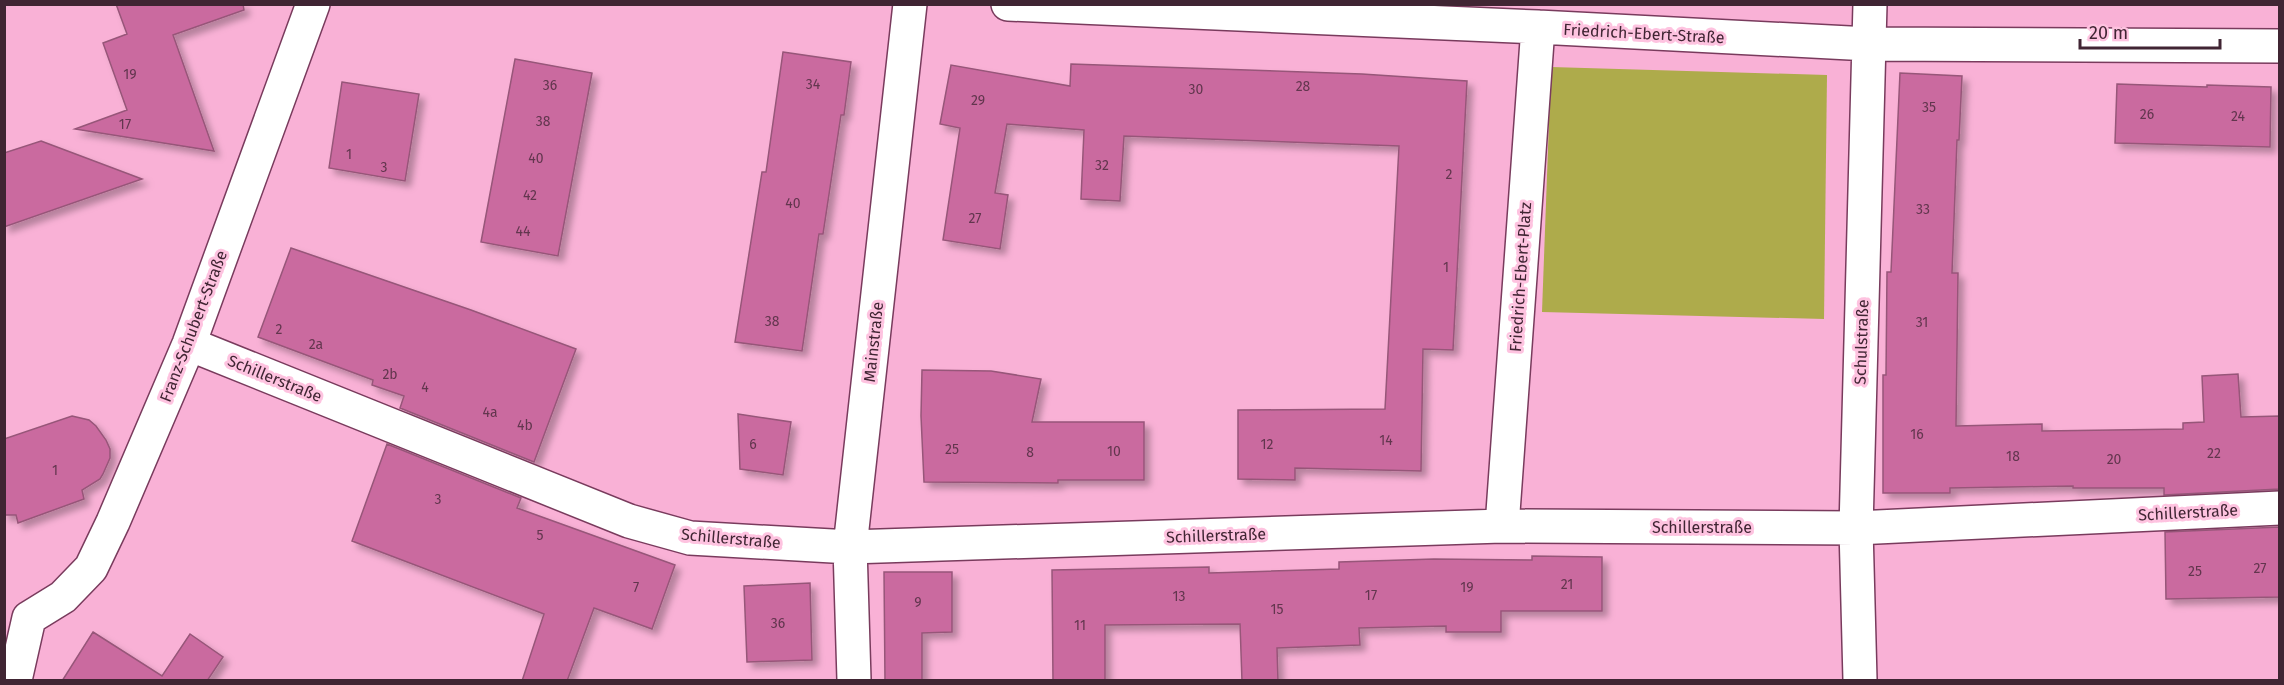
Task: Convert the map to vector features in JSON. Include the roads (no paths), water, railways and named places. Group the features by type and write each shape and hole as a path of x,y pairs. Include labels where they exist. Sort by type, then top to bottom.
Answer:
{"street":[{"name":"Franz-Schubert-Straße","path":"16,614 63,597 91,568 189,344 313,4"},
{"name":"Mainstraße","path":"854,681 850,547 910,4"},
{"name":"Friedrich-Ebert-Straße","path":"1008,4 1869,44 2280,46"},
{"name":"Schulstraße","path":"1860,681 1856,528 1870,4"},
{"name":"Friedrich-Ebert-Platz","path":"1502,526 1538,27"},
{"name":"Schillerstraße","path":"189,344 628,521 690,538 850,547 1502,526 1856,528 2280,507"},
{"path":"15,681 16,614"}]}
